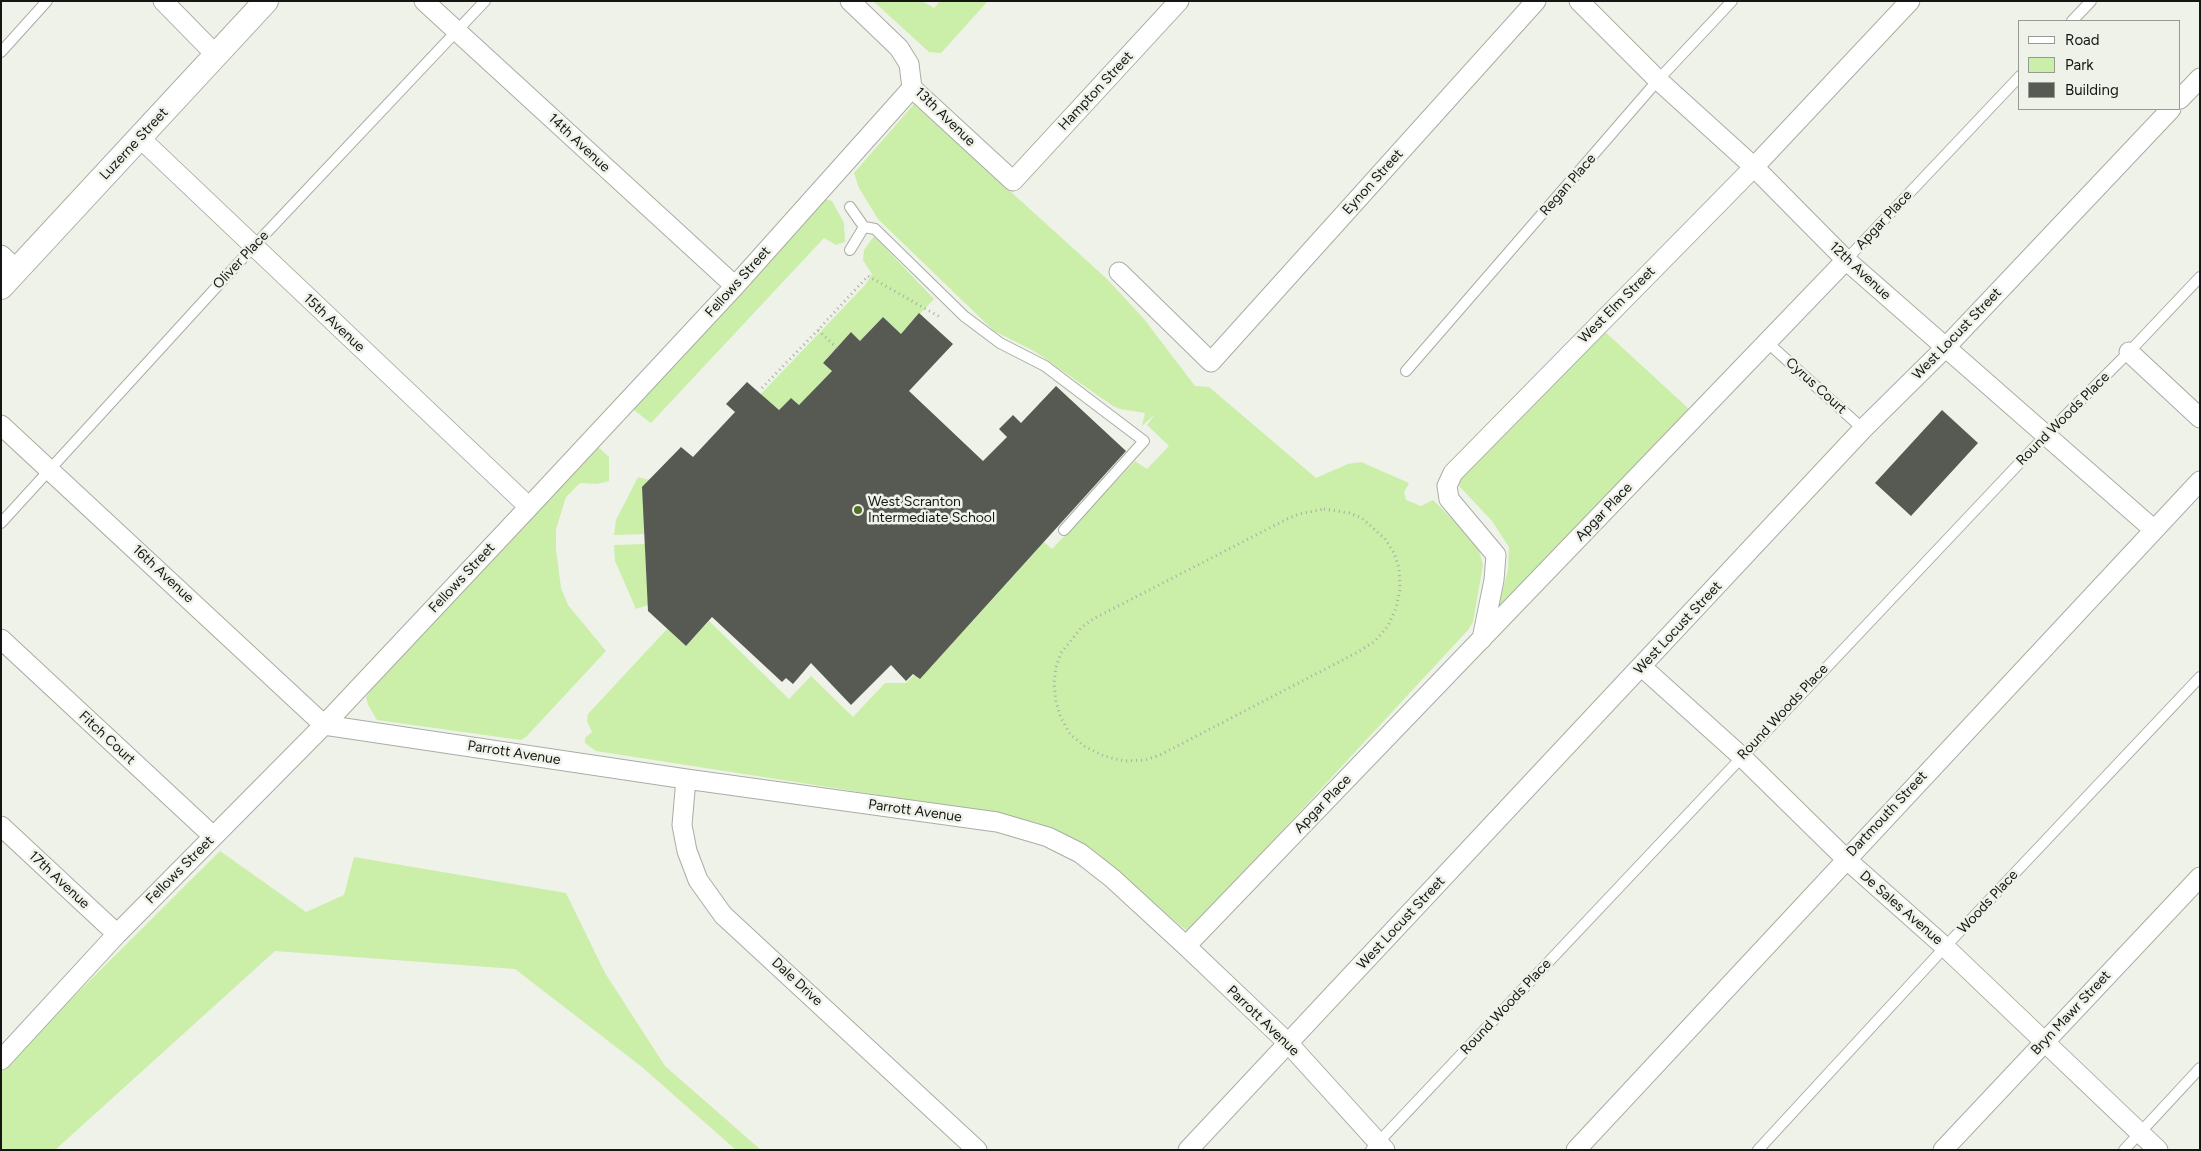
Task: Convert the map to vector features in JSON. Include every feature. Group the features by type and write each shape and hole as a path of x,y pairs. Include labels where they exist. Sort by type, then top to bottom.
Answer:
{"street":[{"path":"163,1 217,56"},
{"name":"Luzerne Street","path":"7,271 140,138 266,1"},
{"name":"14th Avenue","path":"424,1 735,286"},
{"name":"13th Avenue","path":"850,1 899,48 909,64 912,88 1013,182"},
{"name":"Hampton Street","path":"1013,182 1179,1"},
{"name":"Eynon Street","path":"1119,272 1211,362 1536,1"},
{"name":"12th Avenue","path":"1579,1 1658,80 1754,166 1846,260 2153,529"},
{"name":"West Elm Street","path":"1481,640 1494,580 1496,555 1449,499 1447,486 1453,473 1754,166 1910,1"},
{"path":"2181,98 2200,78"},
{"name":"Fellows Street","path":"1,1060 117,934 324,725 529,507 735,286 912,88"},
{"name":"West Locust Street","path":"1188,1150 1864,429 1946,348 2170,110"},
{"name":"15th Avenue","path":"140,138 529,507"},
{"name":"Apgar Place","path":"1186,946 1846,260"},
{"path":"2129,352 2200,418"},
{"name":"16th Avenue","path":"1,425 51,469 324,725"},
{"name":"Dartmouth Street","path":"1576,1150 2153,529 2200,481"},
{"name":"Fitch Court","path":"1,639 213,836"},
{"name":"De Sales Avenue","path":"1642,667 1741,756 1846,859 1945,947 2158,1150"},
{"name":"Parrott Avenue","path":"324,725 686,779 997,822 1048,837 1080,853 1112,878 1186,946 1288,1043 1378,1147"},
{"name":"Dale Drive","path":"686,779 682,825 687,851 698,880 724,915 977,1150"},
{"name":"17th Avenue","path":"1,826 117,934"},
{"name":"Bryn Mawr Street","path":"1943,1150 2200,877"}],"lane":[{"path":"1,52 47,1"},
{"name":"Oliver Place","path":"1,523 253,247 485,1"},
{"name":"Regan Place","path":"1406,371 1658,80 1732,1"},
{"path":"2073,20 2091,1"},
{"name":"Apgar Place","path":"1846,260 2018,78"},
{"path":"850,207 864,227 874,229 964,316 1000,343 1045,366 1144,441 1064,530"},
{"path":"850,250 864,227"},
{"name":"Round Woods Place","path":"1378,1147 1741,756 2045,436 2129,352 2200,277"},
{"name":"Cyrus Court","path":"1768,343 1864,429"},
{"name":"Woods Place","path":"1758,1150 1945,947 2200,678"},
{"path":"2124,1150 2200,1068"}],"path":[{"path":"762,388 868,276 940,317"},
{"path":"818,330 837,348"},
{"path":"1313,510 1337,510 1362,518 1385,539 1394,553 1399,568 1400,590 1396,608 1388,626 1375,641 1358,652 1160,754 1144,760 1124,761 1104,756 1084,746 1070,734 1061,718 1056,702 1054,683 1056,668 1061,653 1071,638 1093,619 1287,519 1313,510"}],"green space":[{"path":"873,1 922,1 934,8 940,1 988,1 941,53 929,52"},
{"path":"914,104 1107,279 1144,319 1195,386 1209,387 1316,478 1348,464 1361,462 1409,483 1404,492 1406,500 1421,506 1433,500 1475,542 1480,554 1483,565 1473,622 1468,630 1192,928 1186,930 1089,849 1056,830 1034,822 995,813 596,751 585,743 585,738 592,732 587,721 588,714 667,629 686,646 709,621 789,699 811,676 853,717 885,683 906,683 915,674 920,679 1044,542 1052,549 1135,461 1147,469 1169,446 1147,425 1155,414 1142,426 1145,413 1113,406 1034,351 994,331 878,219 859,188 854,173"},
{"path":"818,197 832,201 844,223 845,242 836,245 824,238 651,423 627,405"},
{"path":"874,236 934,299 901,334 883,317 860,341 851,332 823,363 832,371 799,405 791,398 779,410 760,395 866,284 872,274 863,260 864,250"},
{"path":"1601,328 1689,409 1496,617 1508,569 1509,547 1492,521 1459,486 1463,471"},
{"path":"597,446 609,457 609,481 597,484 580,483 566,497 556,529 556,549 561,588 568,605 606,651 526,737 521,740 377,720 368,705 366,697 370,691"},
{"path":"638,477 649,480 644,534 614,535 616,520"},
{"path":"645,544 648,605 636,609 615,561 614,545"},
{"path":"220,851 306,912 344,895 354,857 566,893 605,973 665,1066 761,1150 736,1150 642,1067 515,969 275,951 55,1150 1,1150 1,1069"}],"building":[{"name":"West Scranton Intermediate School","path":"919,313 953,344 909,391 983,461 1007,437 999,429 1013,415 1021,423 1056,386 1126,451 920,679 913,674 906,681 891,665 851,705 811,663 793,684 786,678 782,682 712,617 686,646 648,611 642,487 681,447 693,457 735,412 726,404 747,382 779,410 791,398 799,405 832,371 823,363 851,332 860,341 883,317 901,334"},
{"path":"1942,410 1978,443 1911,516 1875,483"}],"place":[{"name":"West Scranton Intermediate School","path":"858,510"}]}
